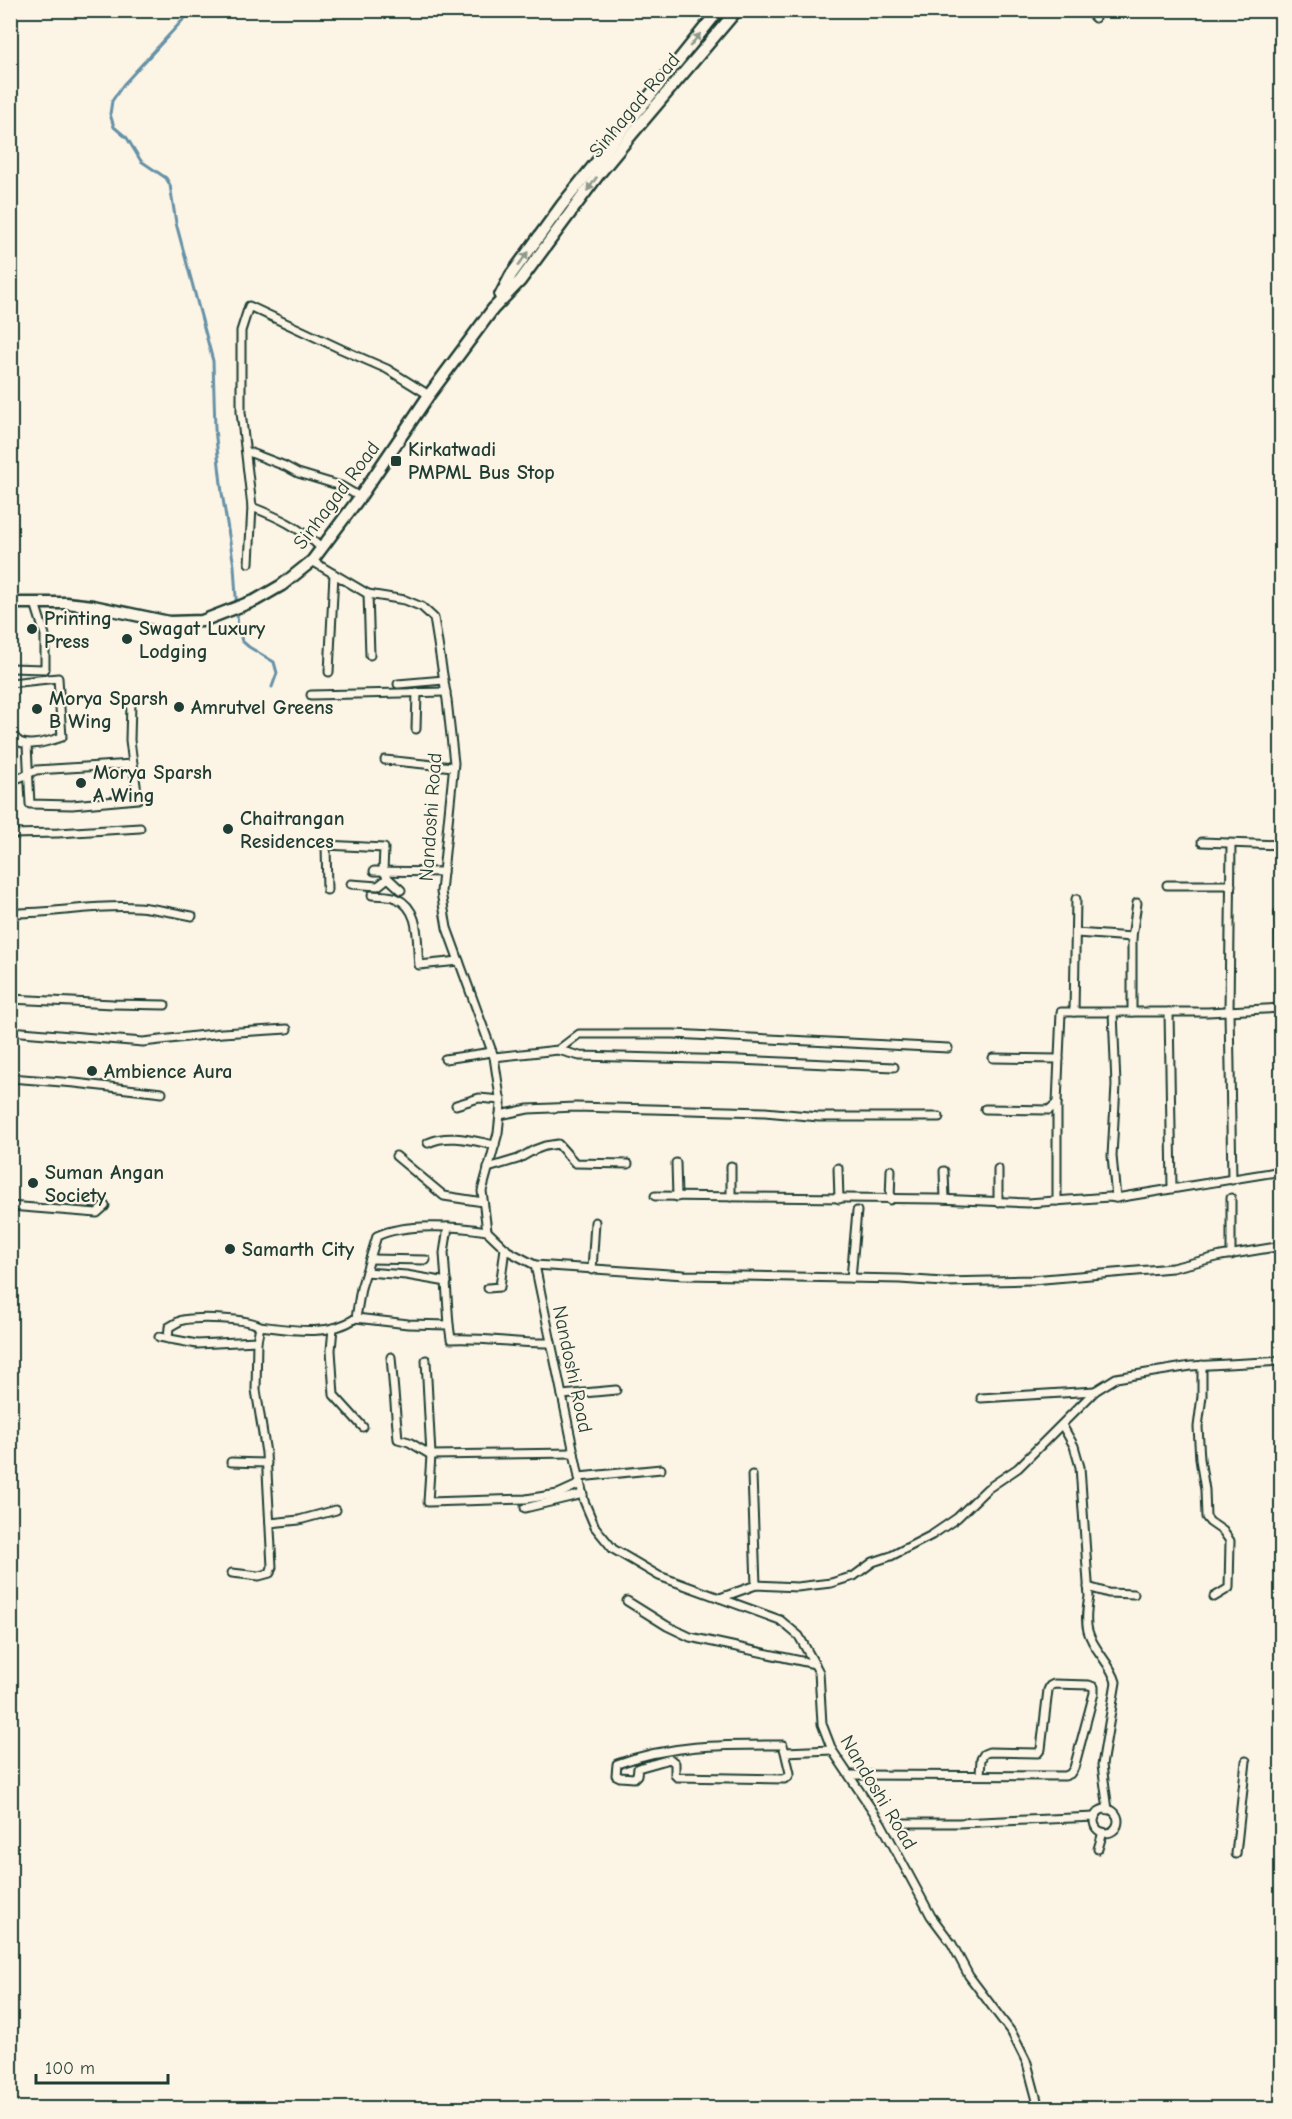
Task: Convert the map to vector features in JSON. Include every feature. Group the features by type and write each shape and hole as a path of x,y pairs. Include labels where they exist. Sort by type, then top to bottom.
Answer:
{"main road":[{"name":"Sinhagad Road","path":"493,309 511,275 562,205 719,10"},
{"name":"Sinhagad Road","path":"10,603 93,606 169,622 202,621 256,600 282,585 312,561 360,497 429,395 493,309 520,280 599,174 737,10"}],"street":[{"path":"1087,10 1095,18"},
{"path":"249,562 252,506 241,412 241,331 249,306 387,369 429,395"},
{"path":"246,451 298,473 341,486 360,497"},
{"path":"252,506 284,520 306,534 321,548"},
{"name":"Nandoshi Road","path":"312,561 368,594 405,600 422,607 434,618 446,692 453,767 441,892 447,928 493,1055 501,1100 495,1145 482,1191 487,1231"},
{"path":"330,672 334,574"},
{"path":"368,594 369,655"},
{"path":"10,668 45,669 45,635 35,603"},
{"path":"10,683 58,678 62,737 27,745 17,741 12,734 10,710"},
{"path":"398,684 444,680"},
{"path":"416,729 417,692"},
{"path":"311,695 446,692"},
{"path":"27,745 30,804 72,805 138,799 130,740 131,703"},
{"path":"385,760 453,767"},
{"path":"10,780 22,778 36,770 133,764"},
{"path":"10,834 140,828"},
{"path":"1202,842 1281,844"},
{"path":"1231,844 1229,1011 1232,1180"},
{"path":"327,890 326,845 384,848 383,871 401,890"},
{"path":"372,885 373,874 383,871 443,872"},
{"path":"351,884 378,886 388,878"},
{"path":"1167,885 1231,885"},
{"path":"372,895 396,898 411,910 415,920 419,965 459,961"},
{"path":"1074,1012 1076,899"},
{"path":"1132,1012 1132,937 1137,903"},
{"path":"10,913 41,914 94,907 137,907 192,916"},
{"path":"1279,912 1281,1021"},
{"path":"1076,933 1132,937"},
{"path":"10,999 165,1005"},
{"path":"1057,1201 1057,1103 1061,1012 1229,1011 1281,1008"},
{"path":"1113,1012 1116,1085 1112,1156 1116,1198"},
{"path":"1169,1012 1172,1188"},
{"path":"10,1031 143,1042 222,1033 287,1029"},
{"path":"558,1050 579,1034 674,1034 948,1048"},
{"path":"445,1059 558,1050 580,1056 894,1067"},
{"path":"993,1058 1059,1059"},
{"path":"10,1078 162,1093"},
{"path":"456,1105 479,1098 501,1100"},
{"path":"985,1109 1049,1110 1057,1103"},
{"path":"500,1115 528,1109 576,1107 765,1112 819,1117 939,1117"},
{"path":"428,1143 436,1139 459,1138 495,1145"},
{"path":"488,1168 518,1160 545,1146 558,1144 575,1163 628,1164"},
{"path":"396,1156 444,1196 483,1202"},
{"path":"676,1163 677,1197"},
{"path":"730,1197 731,1166"},
{"path":"838,1168 839,1199"},
{"path":"998,1168 998,1202"},
{"path":"890,1200 891,1170"},
{"path":"944,1171 945,1199"},
{"path":"655,1196 945,1199 1028,1203 1116,1198 1281,1171"},
{"path":"1231,1197 1231,1255"},
{"path":"10,1206 97,1213 105,1206"},
{"path":"850,1278 856,1211"},
{"path":"592,1270 595,1222"},
{"path":"356,1318 376,1236 390,1230 448,1227 487,1231 505,1248 535,1265 684,1275 943,1282 1032,1280 1172,1268 1281,1246"},
{"path":"448,1227 444,1253 451,1339 473,1337 530,1344 551,1343"},
{"path":"488,1288 500,1287 505,1248"},
{"path":"370,1259 426,1260"},
{"name":"Nandoshi Road","path":"535,1265 582,1494 595,1527 613,1549 659,1576 780,1620 799,1636 819,1672 822,1724 832,1750 881,1823 931,1916 952,1944 976,1987 1012,2033 1027,2063 1039,2109"},
{"path":"366,1272 406,1275 447,1282"},
{"path":"168,1339 170,1327 183,1320 228,1319 254,1323 263,1327 306,1332 345,1325 356,1318 408,1324 449,1325"},
{"path":"232,1573 259,1576 270,1573 272,1567 267,1463 256,1390 257,1341 263,1327"},
{"path":"333,1328 330,1350 334,1395 363,1427"},
{"path":"159,1337 198,1344 257,1341"},
{"path":"391,1357 398,1439 409,1442 431,1455 574,1453"},
{"path":"426,1360 431,1455 428,1502 526,1499 558,1494 580,1480 661,1469"},
{"path":"720,1598 756,1585 797,1587 831,1583 854,1576 873,1562 891,1556 932,1534 957,1518 987,1489 1018,1468 1095,1391 1116,1378 1202,1365 1281,1362"},
{"path":"1202,1365 1202,1396 1198,1427 1206,1517 1223,1531 1230,1542 1229,1588 1214,1597"},
{"path":"562,1395 616,1390"},
{"path":"981,1398 1095,1391"},
{"path":"1062,1425 1074,1446 1080,1467 1088,1587 1088,1632 1116,1682 1102,1765 1108,1810"},
{"path":"231,1462 267,1463"},
{"path":"752,1475 756,1585"},
{"path":"525,1508 582,1494"},
{"path":"270,1523 299,1520 336,1510"},
{"path":"1088,1587 1108,1593 1134,1594"},
{"path":"627,1601 667,1626 690,1637 815,1664"},
{"path":"850,1774 1065,1776 1070,1774 1074,1768 1094,1687 1066,1684 1050,1686 1041,1749 1038,1753 989,1752 981,1759 980,1775"},
{"path":"783,1744 785,1752 790,1773 788,1778 784,1779 677,1777 675,1763 670,1759 638,1768 636,1777 616,1775 617,1764 641,1755 665,1750 783,1744"},
{"path":"785,1752 832,1750"},
{"path":"1236,1854 1246,1761"},
{"path":"901,1823 1095,1817 1100,1811 1108,1810 1117,1816 1118,1824 1114,1830 1103,1832 1097,1828 1095,1817"},
{"path":"1098,1849 1103,1832"}],"waterway":[{"path":"192,10 123,85 112,101 110,114 114,127 127,138 141,161 166,178 170,185 176,223 213,361 215,429 222,493 234,566 238,628 242,641 274,662 277,673 272,687"}],"place":[{"name":"Kirkatwadi PMPML Bus Stop","path":"396,461"},
{"name":"Printing Press","path":"32,629"},
{"name":"Swagat Luxury Lodging","path":"127,639"},
{"name":"Amrutvel Greens","path":"179,707"},
{"name":"Morya Sparsh B Wing","path":"37,709"},
{"name":"Morya Sparsh A Wing","path":"81,783"},
{"name":"Chaitrangan Residences","path":"228,829"},
{"name":"Ambience Aura","path":"92,1071"},
{"name":"Suman Angan Society","path":"33,1183"},
{"name":"Samarth City","path":"230,1249"}]}
